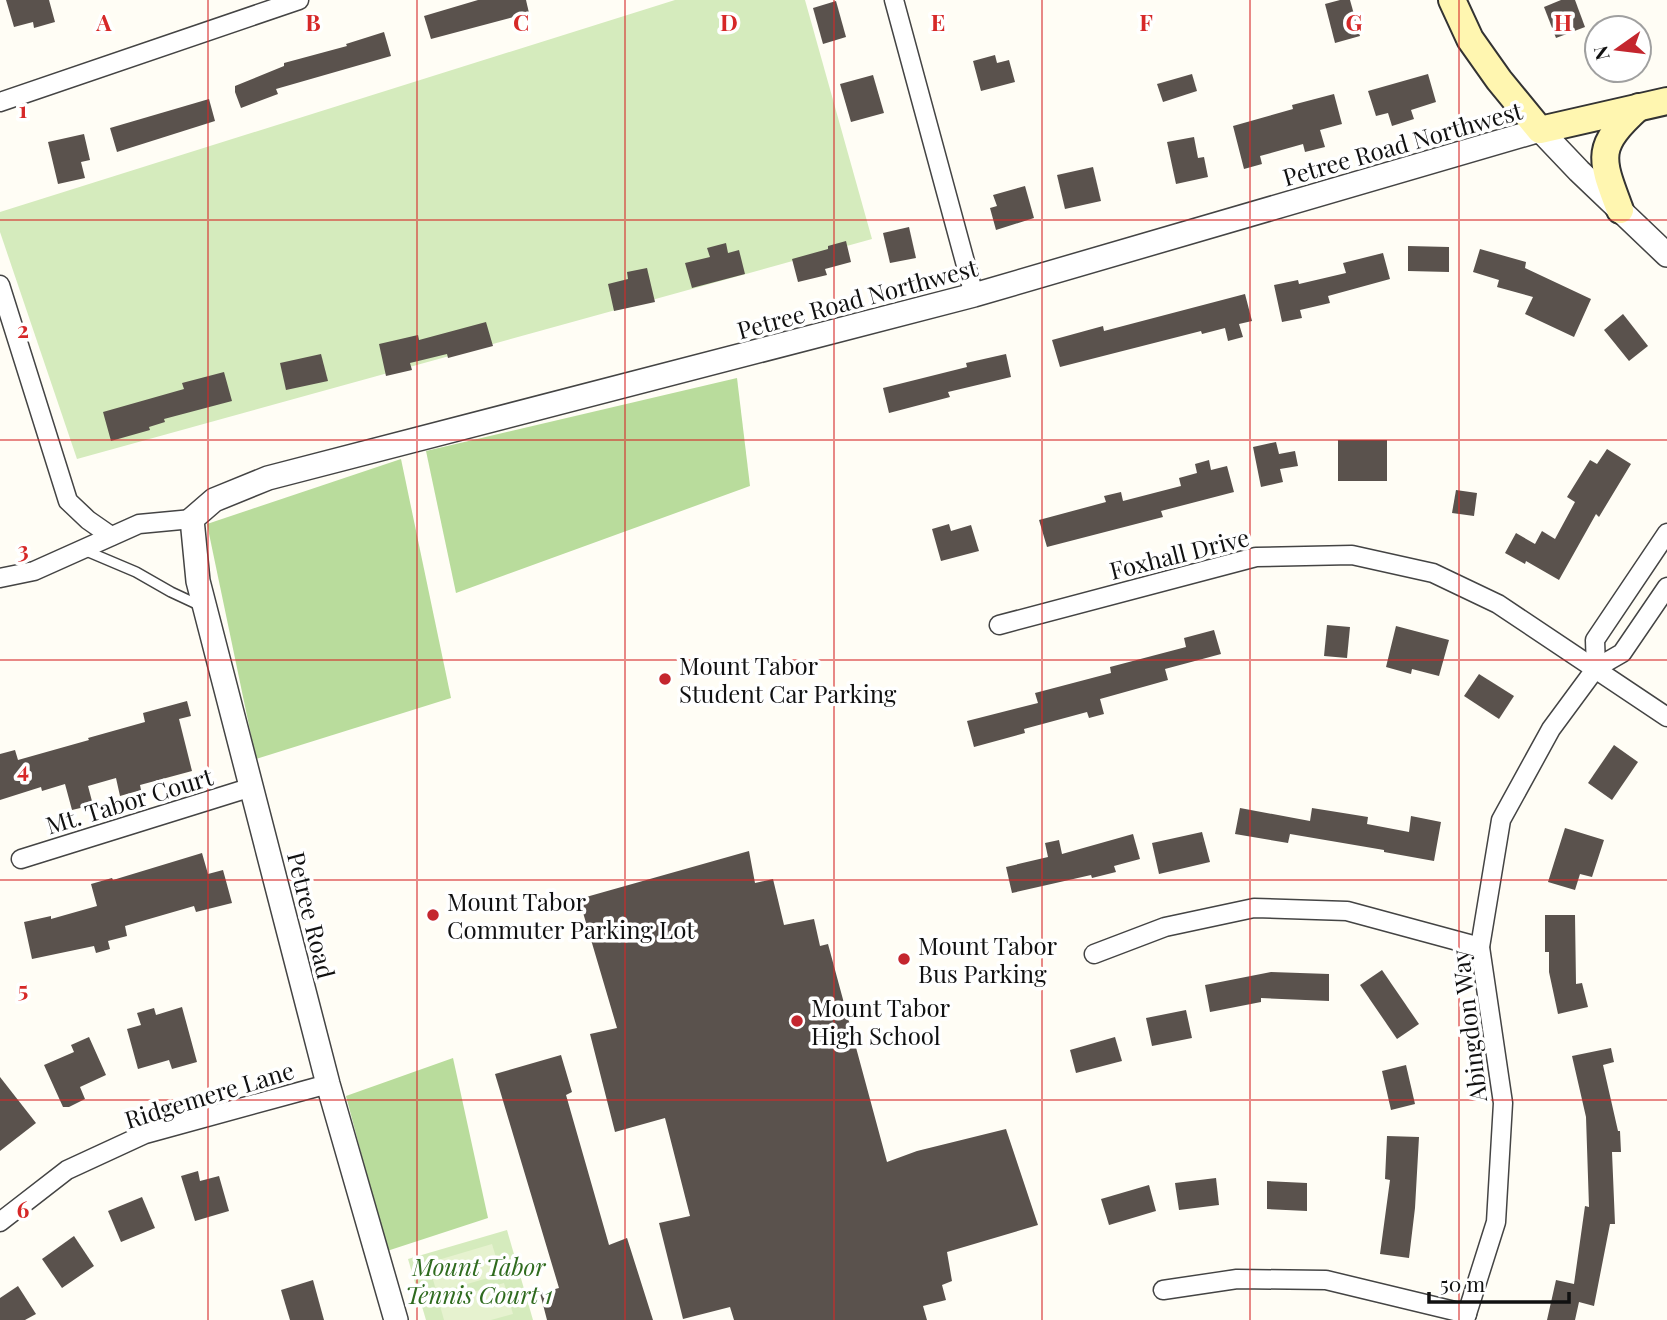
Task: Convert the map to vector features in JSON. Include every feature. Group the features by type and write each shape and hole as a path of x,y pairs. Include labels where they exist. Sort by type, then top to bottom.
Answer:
{"main road":[{"path":"1452,0 1469,39 1540,130 1667,101"},
{"path":"1620,210 1605,172 1605,153 1609,137 1640,106"}],"street":[{"path":"0,102 299,0"},
{"path":"894,0 974,295"},
{"path":"1540,130 1667,255"},
{"name":"Petree Road Northwest","path":"192,520 214,500 268,478 974,295 1540,130"},
{"path":"0,285 68,501 88,520 111,536"},
{"path":"0,579 34,571 139,524 192,520"},
{"name":"Petree Road","path":"192,520 198,581 328,1084 396,1320"},
{"path":"1596,667 1595,640 1667,533"},
{"name":"Foxhall Drive","path":"999,625 1256,557 1352,555 1433,573 1498,604 1596,667 1667,717"},
{"name":"Abingdon Way","path":"1466,1317 1496,1222 1503,1103 1480,947 1501,820 1551,729 1596,667 1622,653 1667,587"},
{"name":"Mt. Tabor Court","path":"21,859 252,787"},
{"path":"1094,954 1165,927 1254,908 1347,911 1480,947"},
{"name":"Ridgemere Lane","path":"0,1222 67,1170 145,1134 328,1084"},
{"path":"1163,1290 1237,1279 1326,1280 1466,1317"}],"lane":[{"path":"83,549 136,572 205,608"}],"green space":[{"path":"675,0 805,0 872,239 77,459 0,232 0,212"},
{"path":"737,378 750,486 456,593 426,451"},
{"path":"401,459 451,698 256,759 207,524"},
{"path":"453,1058 488,1218 387,1251 346,1096"},
{"name":"Mount Tabor Tennis Court 1","path":"507,1230 533,1320 426,1320 408,1259"},
{"path":"492,1244 501,1274 437,1293 428,1263"},
{"path":"504,1283 513,1314 491,1320 444,1320 439,1302"}],"building":[{"path":"6,0 49,0 55,22 34,28 33,22 14,27"},
{"path":"478,0 526,0 529,13 431,39 424,16"},
{"path":"1350,0 1360,36 1335,43 1325,4"},
{"path":"1561,0 1575,0 1583,28 1556,38 1544,7"},
{"path":"836,1 846,37 823,44 813,8"},
{"path":"384,32 391,56 276,89 278,94 241,108 235,86 284,66 284,63 347,46 346,44"},
{"path":"995,55 997,63 1009,60 1015,82 981,91 973,61"},
{"path":"1192,74 1197,91 1163,102 1157,84"},
{"path":"1428,74 1436,102 1411,110 1414,119 1392,126 1388,113 1376,116 1368,91"},
{"path":"873,75 884,113 851,122 840,84"},
{"path":"1334,94 1342,124 1320,130 1325,147 1305,152 1303,144 1260,156 1262,164 1244,169 1233,126 1293,109 1292,105"},
{"path":"209,99 215,121 117,152 110,128"},
{"path":"84,134 90,160 81,162 85,178 58,184 48,142"},
{"path":"1194,137 1198,158 1204,157 1208,177 1176,184 1167,142"},
{"path":"1093,167 1101,201 1065,209 1057,175"},
{"path":"1025,186 1034,218 996,230 990,208 997,206 993,195"},
{"path":"909,227 916,258 890,263 883,233"},
{"path":"846,241 851,262 825,269 827,275 798,282 792,259"},
{"path":"726,243 728,253 739,250 745,274 692,288 685,263 710,257 707,248"},
{"path":"1408,246 1449,247 1449,272 1408,271"},
{"path":"1480,249 1526,262 1525,268 1591,299 1574,337 1525,314 1533,297 1497,287 1499,280 1473,272"},
{"path":"1383,253 1390,279 1328,296 1330,303 1300,310 1302,318 1282,322 1274,285 1298,280 1299,284 1346,273 1343,263"},
{"path":"647,268 655,302 614,311 608,284 628,279 627,272"},
{"path":"1245,294 1252,321 1239,324 1243,337 1228,341 1225,328 1202,334 1201,331 1060,367 1052,340 1103,326 1104,331"},
{"path":"1623,314 1648,346 1629,361 1604,330"},
{"path":"486,322 493,346 448,358 447,354 410,363 412,370 386,376 379,344 418,335 419,340"},
{"path":"321,354 328,381 286,390 280,363"},
{"path":"1006,354 1011,377 948,392 950,397 889,413 883,388 967,367 966,363"},
{"path":"224,372 232,401 164,419 165,422 149,427 150,430 111,441 103,412 184,389 182,383"},
{"path":"1338,440 1387,440 1387,481 1338,481"},
{"path":"1276,442 1279,454 1295,451 1298,466 1280,469 1283,482 1261,487 1253,447"},
{"path":"1607,449 1631,464 1599,517 1596,514 1559,580 1526,561 1525,564 1505,553 1516,533 1535,544 1542,531 1555,539 1575,502 1567,497 1590,460 1597,464"},
{"path":"1209,460 1211,470 1227,466 1234,492 1161,511 1163,517 1047,547 1039,520 1106,502 1104,496 1121,492 1123,501 1181,486 1179,478 1197,473 1195,464"},
{"path":"1456,490 1477,493 1474,516 1452,513"},
{"path":"949,524 951,531 971,525 979,551 941,561 932,529"},
{"path":"1327,625 1350,627 1347,658 1324,656"},
{"path":"1396,626 1449,640 1439,676 1412,669 1411,674 1386,667"},
{"path":"1214,630 1221,654 1165,669 1168,680 1100,699 1104,714 1089,718 1087,712 1024,729 1025,733 974,747 967,721 1038,703 1035,693 1111,673 1110,667 1186,647 1184,638"},
{"path":"1479,674 1514,696 1499,719 1464,696"},
{"path":"187,701 191,716 179,719 192,771 140,785 141,790 120,796 116,778 88,786 93,805 72,810 65,784 42,791 41,787 0,800 0,754 15,750 18,760 89,740 88,738 145,722 143,713"},
{"path":"1614,745 1638,762 1612,800 1588,783"},
{"path":"1240,808 1310,821 1312,808 1368,817 1367,824 1409,832 1411,816 1441,822 1434,861 1290,834 1288,843 1235,834"},
{"path":"1565,828 1604,840 1592,877 1580,874 1575,890 1548,882"},
{"path":"1202,832 1210,862 1159,874 1152,843"},
{"path":"1133,834 1140,859 1114,866 1116,872 1012,893 1006,867 1048,857 1045,843 1059,840 1062,854"},
{"path":"749,851 755,883 773,879 784,925 814,919 820,946 828,944 887,1162 917,1151 1006,1129 1038,1225 947,1252 952,1281 942,1285 946,1300 923,1306 927,1320 734,1320 730,1307 683,1319 659,1223 690,1216 665,1118 615,1132 590,1034 617,1028 579,899"},
{"path":"202,853 208,874 223,870 232,903 196,912 194,906 125,926 127,936 108,941 110,949 96,953 94,946 32,959 24,922 51,916 51,919 97,906 91,884"},
{"path":"1545,915 1575,915 1576,984 1582,983 1588,1007 1558,1014 1549,972 1549,952 1545,952"},
{"path":"1382,970 1419,1024 1397,1039 1360,985"},
{"path":"1271,972 1329,974 1329,1001 1261,998 1261,1002 1210,1012 1205,985"},
{"path":"182,1007 197,1062 172,1069 169,1060 138,1069 127,1029 141,1025 137,1013 154,1008 156,1015"},
{"path":"1186,1010 1192,1038 1152,1046 1146,1018"},
{"path":"89,1037 106,1075 80,1087 85,1099 63,1107 44,1065 74,1052 71,1045"},
{"path":"1115,1037 1122,1061 1076,1073 1070,1050"},
{"path":"1611,1048 1614,1062 1603,1065 1620,1131 1621,1152 1612,1152 1615,1224 1610,1224 1594,1306 1579,1302 1575,1320 1547,1320 1556,1280 1574,1284 1585,1206 1589,1207 1586,1117 1572,1056"},
{"path":"561,1055 572,1092 566,1095 609,1245 627,1238 653,1320 547,1320 540,1293 559,1288 495,1074"},
{"path":"1406,1065 1415,1104 1391,1110 1382,1071"},
{"path":"0,1077 36,1123 0,1151"},
{"path":"1387,1136 1419,1137 1409,1258 1380,1254 1390,1180 1385,1179"},
{"path":"198,1171 200,1181 219,1176 229,1211 195,1221 181,1176"},
{"path":"1216,1178 1219,1205 1179,1210 1175,1183"},
{"path":"1267,1181 1307,1183 1307,1211 1267,1209"},
{"path":"1149,1185 1156,1211 1109,1225 1101,1199"},
{"path":"142,1197 155,1228 121,1242 108,1211"},
{"path":"74,1236 94,1266 62,1288 42,1259"},
{"path":"313,1280 324,1320 290,1320 281,1290"},
{"path":"18,1286 36,1314 25,1320 0,1320 0,1298"}],"place":[{"name":"Mount Tabor Student Car Parking","path":"665,679"},
{"name":"Mount Tabor Commuter Parking Lot","path":"433,915"},
{"name":"Mount Tabor Bus Parking","path":"904,959"},
{"name":"Mount Tabor High School","path":"797,1021"}]}
